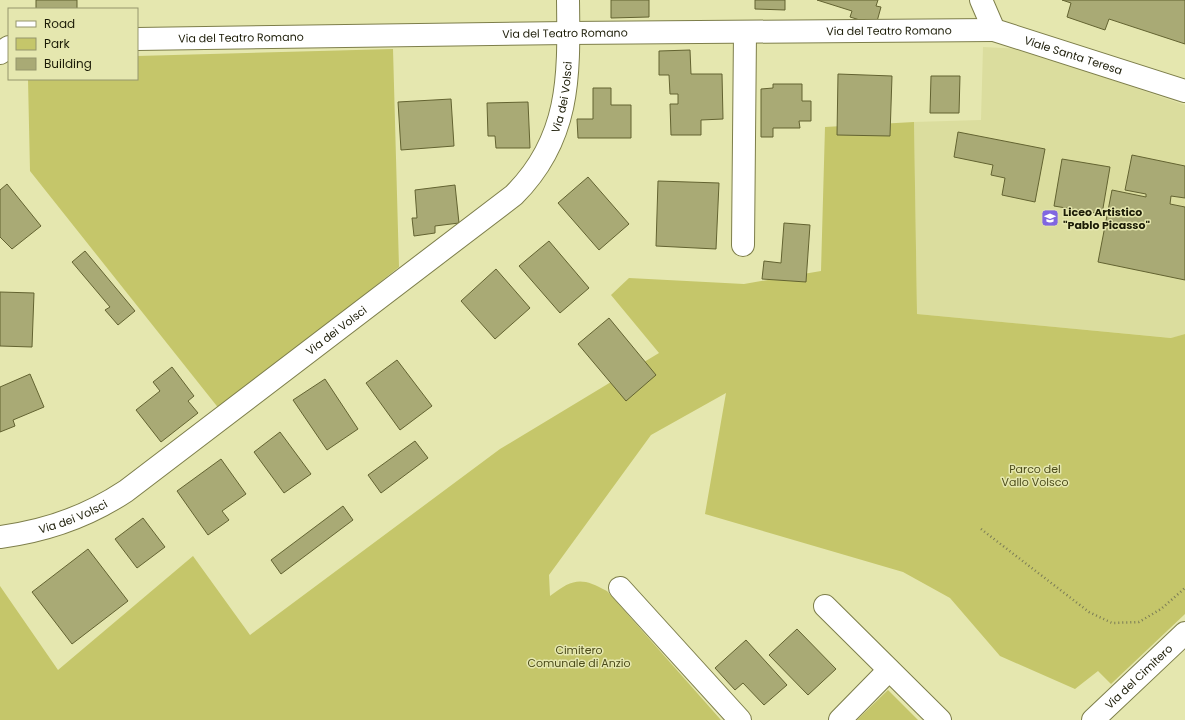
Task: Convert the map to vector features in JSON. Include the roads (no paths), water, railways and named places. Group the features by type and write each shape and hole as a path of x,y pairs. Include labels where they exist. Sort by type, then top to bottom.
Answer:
{"street":[{"name":"Via dei Volsci","path":"0,537 40,530 66,522 95,510 126,491 514,195 540,163 558,127 566,90 568,0"},
{"path":"981,0 994,30"},
{"name":"Via del Teatro Romano","path":"138,39 568,33 994,30"},
{"name":"Viale Santa Teresa","path":"994,30 1185,90"},
{"path":"743,245 745,32"},
{"path":"0,53 8,47"},
{"path":"620,588 740,720"},
{"path":"825,606 940,720"},
{"name":"Via del Cimitero","path":"1093,720 1185,633"},
{"path":"840,720 889,670"}],"place":[{"name":"Liceo Artistico \"Pablo Picasso\"","path":"1050,218"}],"park label":[{"name":"Parco del Vallo Volsco","path":"1035,475"},
{"name":"Cimitero Comunale di Anzio","path":"579,656"}]}
